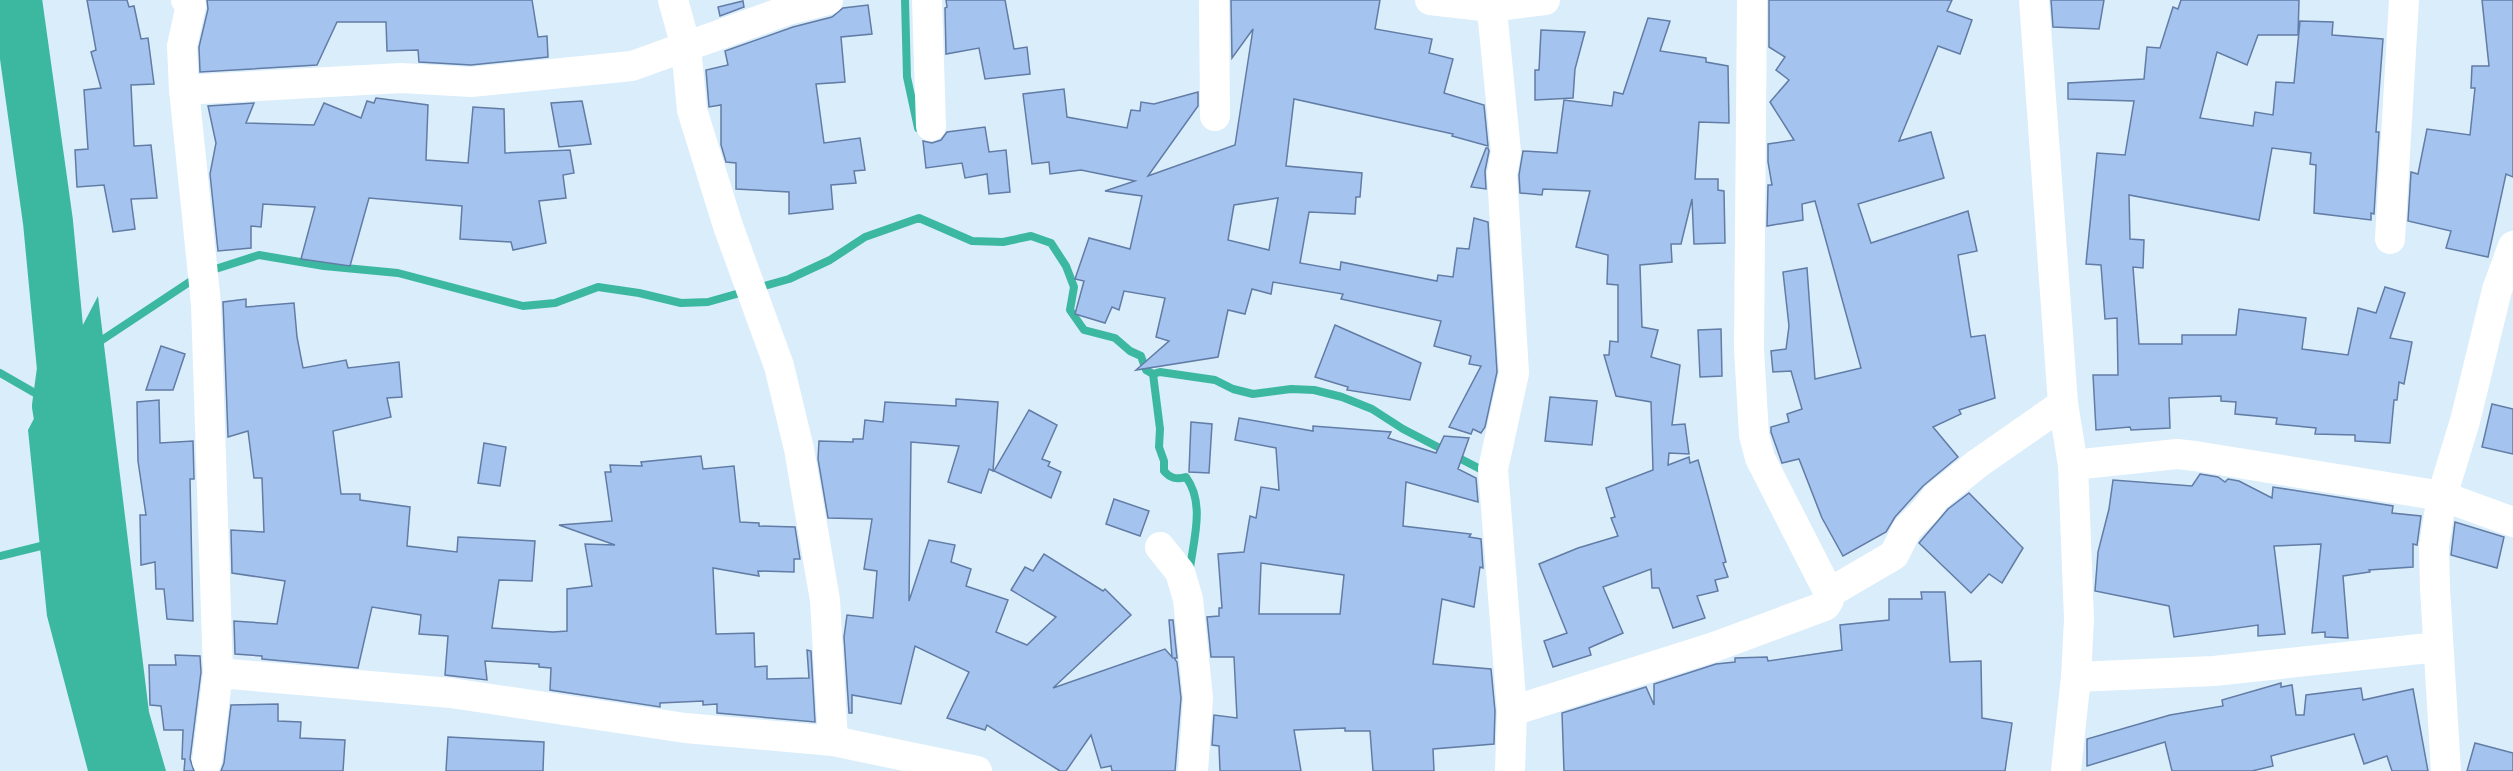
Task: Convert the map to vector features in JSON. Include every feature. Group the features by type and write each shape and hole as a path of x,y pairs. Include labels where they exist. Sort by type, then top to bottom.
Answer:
{"street":[{"path":"674,0 686,47 692,110 728,226 779,366 799,449 825,600 833,741"},
{"path":"184,90 401,78 471,82 632,66 788,10 828,0"},
{"path":"927,0 931,126"},
{"path":"1214,0 1215,116"},
{"path":"1430,0 1491,4 1545,0"},
{"path":"1512,711 1714,647 1825,606 1829,600 1829,593 1760,458 1754,435 1749,349 1752,0"},
{"path":"2034,0 2062,404 2073,465 2079,619 2076,677 2066,771"},
{"path":"2390,239 2404,0"},
{"path":"191,2 182,46 184,90 206,304 218,673 207,761"},
{"path":"1491,4 1506,152 1502,174 1514,373 1493,469 1512,711 1510,771"},
{"path":"2446,771 2434,546 2442,496 2465,421 2498,290 2513,246"},
{"path":"1829,593 1894,555 1907,529 1936,497 1977,464 2062,404"},
{"path":"2073,465 2177,454 2442,496 2513,522"},
{"path":"1160,548 1180,573 1188,599 1198,698 1193,771"},
{"path":"2076,677 2214,671 2438,647"},
{"path":"218,673 451,693 685,728 833,741 977,771"}],"shaded area":[{"path":"98,296 149,712 166,771 88,771 47,616 28,430"}],"building":[{"path":"87,0 127,0 129,7 134,6 141,39 148,38 154,84 131,85 134,146 151,145 157,198 131,199 135,229 113,232 104,185 77,187 75,150 88,149 84,90 101,88 91,52 96,50"},
{"path":"207,0 532,0 538,37 547,36 548,57 471,65 419,62 418,50 387,51 386,22 337,22 317,65 200,72 199,47 208,9"},
{"path":"946,0 1005,0 1014,49 1027,47 1030,74 985,79 979,48 946,54"},
{"path":"1231,0 1380,0 1375,29 1432,39 1429,53 1453,59 1444,93 1484,105 1488,146 1452,136 1453,134 1294,99 1286,166 1362,173 1360,197 1356,197 1355,214 1309,212 1300,263 1340,270 1341,262 1437,281 1438,275 1453,277 1457,248 1469,249 1474,218 1488,222 1497,372 1485,427 1481,433 1473,429 1471,434 1449,427 1481,366 1469,364 1471,356 1434,346 1441,321 1341,299 1343,294 1273,282 1271,294 1252,289 1245,314 1228,310 1218,357 1136,370 1169,341 1156,337 1165,298 1124,291 1119,310 1112,307 1105,323 1075,314 1084,281 1075,279 1089,238 1130,249 1142,196 1105,191 1135,181 1081,170 1050,174 1049,162 1032,164 1023,94 1064,89 1067,117 1127,128 1131,110 1140,111 1141,102 1154,104 1198,92 1198,106 1148,176 1235,145 1253,29 1232,58","holes":["1278,198 1269,250 1228,240 1234,205"]},
{"path":"1769,0 1952,0 1947,11 1972,20 1960,54 1938,46 1899,141 1931,132 1944,178 1858,204 1871,243 1968,211 1977,251 1958,255 1971,337 1985,335 1995,398 1959,410 1961,414 1933,427 1958,457 1923,486 1895,517 1886,532 1843,556 1822,518 1799,459 1782,463 1771,432 1771,427 1789,422 1787,414 1802,409 1791,371 1773,372 1771,351 1786,349 1789,326 1783,272 1807,268 1815,379 1861,368 1815,201 1802,204 1803,220 1767,226 1768,185 1772,185 1768,144 1794,140 1770,102 1789,80 1776,70 1785,57 1769,47"},
{"path":"2051,0 2104,0 2099,29 2053,27"},
{"path":"2181,0 2299,0 2298,35 2258,35 2247,65 2217,52 2200,118 2253,126 2255,112 2273,115 2276,82 2294,83 2300,21 2333,22 2332,35 2383,39 2376,132 2379,132 2374,214 2371,213 2371,220 2314,213 2316,165 2310,164 2311,153 2272,148 2259,220 2129,195 2130,239 2144,240 2143,268 2133,267 2139,344 2182,344 2182,335 2236,335 2239,309 2306,318 2302,349 2348,355 2358,308 2376,313 2385,287 2405,293 2390,338 2412,342 2404,384 2399,382 2397,400 2394,400 2390,443 2355,441 2355,435 2315,434 2316,428 2276,424 2277,418 2235,414 2236,402 2221,401 2221,396 2169,398 2170,428 2131,430 2130,427 2096,430 2093,375 2118,375 2117,318 2105,319 2101,265 2086,264 2097,153 2125,155 2134,101 2068,99 2068,83 2144,79 2147,47 2160,48 2173,7 2178,9"},
{"path":"2482,0 2513,0 2513,177 2506,174 2488,257 2446,248 2451,231 2408,221 2411,172 2418,174 2427,129 2470,135 2475,88 2471,88 2472,66 2489,66"},
{"path":"743,1 744,7 720,16 718,7"},
{"path":"868,5 872,34 841,37 845,82 816,84 824,143 860,138 865,170 854,171 856,183 831,185 833,209 789,214 789,192 736,189 736,163 726,162 721,145 721,105 709,107 706,70 728,65 725,51 793,27 832,17 843,8"},
{"path":"1648,18 1670,21 1660,51 1706,58 1706,62 1728,66 1729,123 1699,122 1695,179 1718,179 1718,190 1724,191 1725,243 1694,244 1692,199 1681,244 1671,244 1672,262 1640,265 1642,327 1658,330 1651,357 1680,365 1672,425 1685,424 1689,454 1669,453 1668,465 1689,457 1690,463 1698,460 1728,577 1715,580 1718,591 1697,596 1705,618 1673,628 1659,588 1652,588 1651,569 1603,587 1623,633 1589,648 1591,655 1553,667 1544,641 1567,633 1539,564 1578,548 1618,536 1611,518 1615,517 1606,488 1653,470 1651,402 1616,396 1604,355 1609,355 1610,341 1618,342 1618,285 1607,284 1608,255 1576,247 1590,191 1543,189 1542,195 1520,193 1519,175 1523,151 1557,153 1564,100 1612,106 1614,92 1623,94"},
{"path":"1541,30 1585,32 1575,69 1573,98 1535,100 1535,70 1539,70"},
{"path":"376,98 428,105 426,160 468,163 473,107 504,109 505,153 570,150 574,173 563,175 566,198 539,201 546,243 513,250 511,242 460,239 462,206 369,198 350,266 301,259 315,207 263,204 261,227 251,226 251,248 218,251 210,174 216,143 208,106 254,103 246,123 314,125 324,103 361,118 367,101 374,103"},
{"path":"582,101 591,144 559,147 551,103"},
{"path":"985,127 989,152 1006,150 1010,192 989,194 987,174 965,178 962,163 926,168 923,141 932,143 941,140 947,132"},
{"path":"1486,148 1489,151 1485,171 1486,189 1471,187"},
{"path":"246,299 246,307 294,303 303,368 346,360 348,368 399,362 402,397 387,398 391,417 333,431 341,494 360,494 360,500 410,507 407,546 457,552 458,537 535,541 532,581 499,580 492,628 567,631 567,589 592,586 585,544 615,545 559,525 612,521 605,472 611,472 610,465 642,466 641,462 701,456 703,469 734,466 740,522 759,523 759,526 795,527 800,559 794,559 794,572 758,571 759,576 713,568 716,634 754,633 755,667 767,666 767,679 809,678 807,650 811,651 815,722 717,713 717,704 703,705 703,701 660,703 660,707 550,690 551,668 539,667 539,664 485,661 487,680 445,675 448,636 419,634 421,615 372,607 358,668 262,659 262,656 235,654 234,621 277,624 285,581 232,573 231,530 264,532 262,478 254,478 248,431 228,437 223,302"},
{"path":"1335,325 1421,363 1410,400 1347,390 1348,387 1315,377"},
{"path":"1721,329 1722,376 1700,377 1698,330"},
{"path":"161,346 185,354 173,390 146,390"},
{"path":"1550,397 1597,401 1592,445 1545,441"},
{"path":"956,399 998,402 993,471 989,469 981,493 948,482 959,446 911,442 909,601 929,540 955,545 951,562 971,569 966,586 1008,600 996,632 1027,645 1056,617 1011,590 1025,567 1033,571 1044,554 1103,591 1105,589 1131,615 1053,688 1165,649 1172,657 1169,620 1173,620 1177,658 1174,658 1177,662 1181,698 1175,771 1112,771 1111,766 1101,768 1091,735 1066,771 1060,771 987,725 985,730 947,718 969,672 915,646 901,704 852,695 852,713 849,713 844,637 847,615 873,618 877,571 864,569 872,519 828,518 818,459 819,441 853,442 853,439 863,439 865,420 883,422 885,402 956,406"},
{"path":"159,400 160,443 193,441 194,479 190,479 193,621 167,619 164,589 156,589 155,562 141,565 140,515 146,515 138,461 137,402"},
{"path":"2492,404 2513,409 2513,454 2482,447"},
{"path":"1029,410 1057,425 1042,459 1050,462 1048,466 1061,472 1051,498 994,471"},
{"path":"1239,418 1313,431 1313,426 1391,432 1388,438 1436,453 1444,436 1469,438 1458,469 1476,478 1478,502 1406,482 1403,526 1471,534 1469,537 1481,539 1483,568 1480,567 1474,607 1442,599 1433,664 1491,669 1495,711 1494,744 1433,749 1434,771 1373,771 1370,731 1345,731 1345,728 1294,730 1301,771 1220,771 1219,746 1212,745 1214,715 1237,718 1234,657 1211,657 1207,617 1219,616 1219,608 1222,608 1218,554 1244,552 1250,516 1256,518 1261,487 1279,490 1276,448 1235,440","holes":["1261,563 1344,575 1340,614 1259,614"]},
{"path":"1191,422 1212,424 1209,473 1189,472"},
{"path":"484,443 506,447 500,486 478,483"},
{"path":"2200,474 2218,477 2225,482 2228,479 2239,481 2272,498 2273,487 2393,506 2392,513 2421,516 2417,545 2413,544 2413,567 2369,570 2370,572 2343,576 2348,638 2325,637 2325,632 2312,633 2321,544 2274,546 2285,634 2258,636 2258,625 2174,637 2169,606 2095,591 2098,552 2109,509 2113,480 2192,486"},
{"path":"1969,493 2023,548 2002,583 1989,574 1971,593 1919,543 1948,509"},
{"path":"1114,499 1149,511 1140,536 1106,524"},
{"path":"2455,522 2504,537 2497,568 2451,555"},
{"path":"1921,592 1945,592 1950,662 1981,661 1982,718 2012,723 2005,771 1564,771 1562,713 1646,687 1654,705 1654,684 1716,664 1735,662 1735,658 1767,657 1768,661 1842,650 1840,625 1889,620 1889,599 1922,599"},
{"path":"175,655 200,656 201,672 190,759 194,771 184,771 183,730 164,730 161,706 150,705 149,665 176,665"},
{"path":"2281,683 2281,687 2292,685 2296,715 2304,715 2306,695 2361,688 2363,700 2413,689 2428,771 2392,771 2387,756 2364,764 2354,734 2271,756 2273,766 2252,771 2172,771 2165,742 2087,766 2087,739 2170,715 2223,706 2222,700"},
{"path":"278,704 278,721 301,722 300,738 345,740 343,771 221,771 231,705"},
{"path":"448,737 544,742 543,771 446,771"},
{"path":"2475,743 2513,753 2513,771 2467,771"}],"waterway":[{"path":"17,0 48,222 62,369 57,406 62,435"},
{"path":"905,0 907,77 918,128"},
{"path":"96,344 203,273 259,255 324,266 398,273 523,306 555,303 598,287 639,293 681,303 708,302 789,279 830,260 865,237 919,218 972,241 1003,242 1031,236 1051,243 1066,266 1074,287 1070,310 1084,330 1115,338 1130,351 1141,356 1146,370 1153,374 1160,372 1215,380 1233,389 1253,394 1291,389 1314,390 1342,397 1372,409 1403,429 1486,472"},
{"path":"0,373 54,404"},
{"path":"1153,374 1160,429 1159,447 1164,461 1164,471 1174,478 1186,477 1195,498 1197,521 1190,568"},
{"path":"0,556 49,544"}]}
